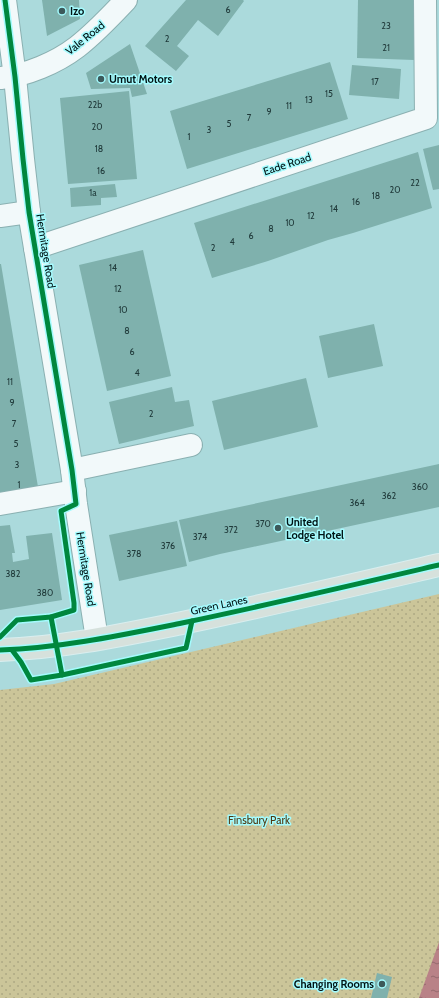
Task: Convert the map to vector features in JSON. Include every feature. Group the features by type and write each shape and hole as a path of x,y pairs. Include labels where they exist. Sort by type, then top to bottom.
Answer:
{"main road":[{"name":"Green Lanes","path":"0,650 23,649 97,639 221,615 439,565"}],"street":[{"name":"Hermitage Road","path":"5,0 7,78 23,159 29,212 97,639"},
{"name":"Vale Road","path":"7,78 51,63 77,47 106,21 126,0"},
{"name":"Eade Road","path":"35,248 426,118 425,0"},
{"path":"0,216 29,212"},
{"path":"0,504 191,445"}],"green space":[{"name":"Finsbury Park","path":"439,594 439,998 0,998 0,690 54,684"}],"water":[{"path":"439,942 439,998 419,998 438,945"}],"building":[{"name":"Izo","path":"42,0 79,0 80,19 47,36"},
{"path":"186,0 244,1 218,36 198,20 177,46 189,56 176,71 145,46"},
{"path":"358,0 416,0 414,60 357,58"},
{"path":"130,44 147,94 132,97 130,88 91,89 86,73"},
{"path":"330,62 348,119 187,169 170,111"},
{"path":"352,65 401,69 399,99 349,95"},
{"path":"129,91 137,179 68,184 60,98"},
{"path":"439,145 439,189 433,190 423,149"},
{"path":"418,152 432,208 212,278 194,223"},
{"path":"115,184 117,197 101,198 101,205 71,207 70,188"},
{"path":"143,250 171,376 107,391 79,265"},
{"path":"0,264 39,493 3,499 2,492 0,492"},
{"path":"374,324 383,366 328,378 319,336"},
{"path":"306,378 318,427 224,450 212,401"},
{"path":"172,387 175,402 189,400 194,426 119,444 109,402"},
{"path":"439,464 439,507 189,562 179,520"},
{"path":"177,521 187,566 119,581 109,535"},
{"path":"10,525 15,553 12,553 13,562 29,559 26,536 52,533 62,600 0,610 0,526"},
{"name":"Changing Rooms","path":"377,973 392,977 387,998 371,998"}],"cycle path":[{"path":"0,637 17,620 51,617 74,610 61,511 76,504 72,470 29,212 15,77 5,0"},
{"path":"0,650 69,644 137,632 439,565"},
{"path":"51,617 62,675"},
{"path":"12,650 31,680 62,675 186,648 192,621"}],"place":[{"name":"Izo","path":"62,11"},
{"name":"Umut Motors","path":"101,79"},
{"name":"United Lodge Hotel","path":"278,528"},
{"name":"Changing Rooms","path":"382,984"}]}
